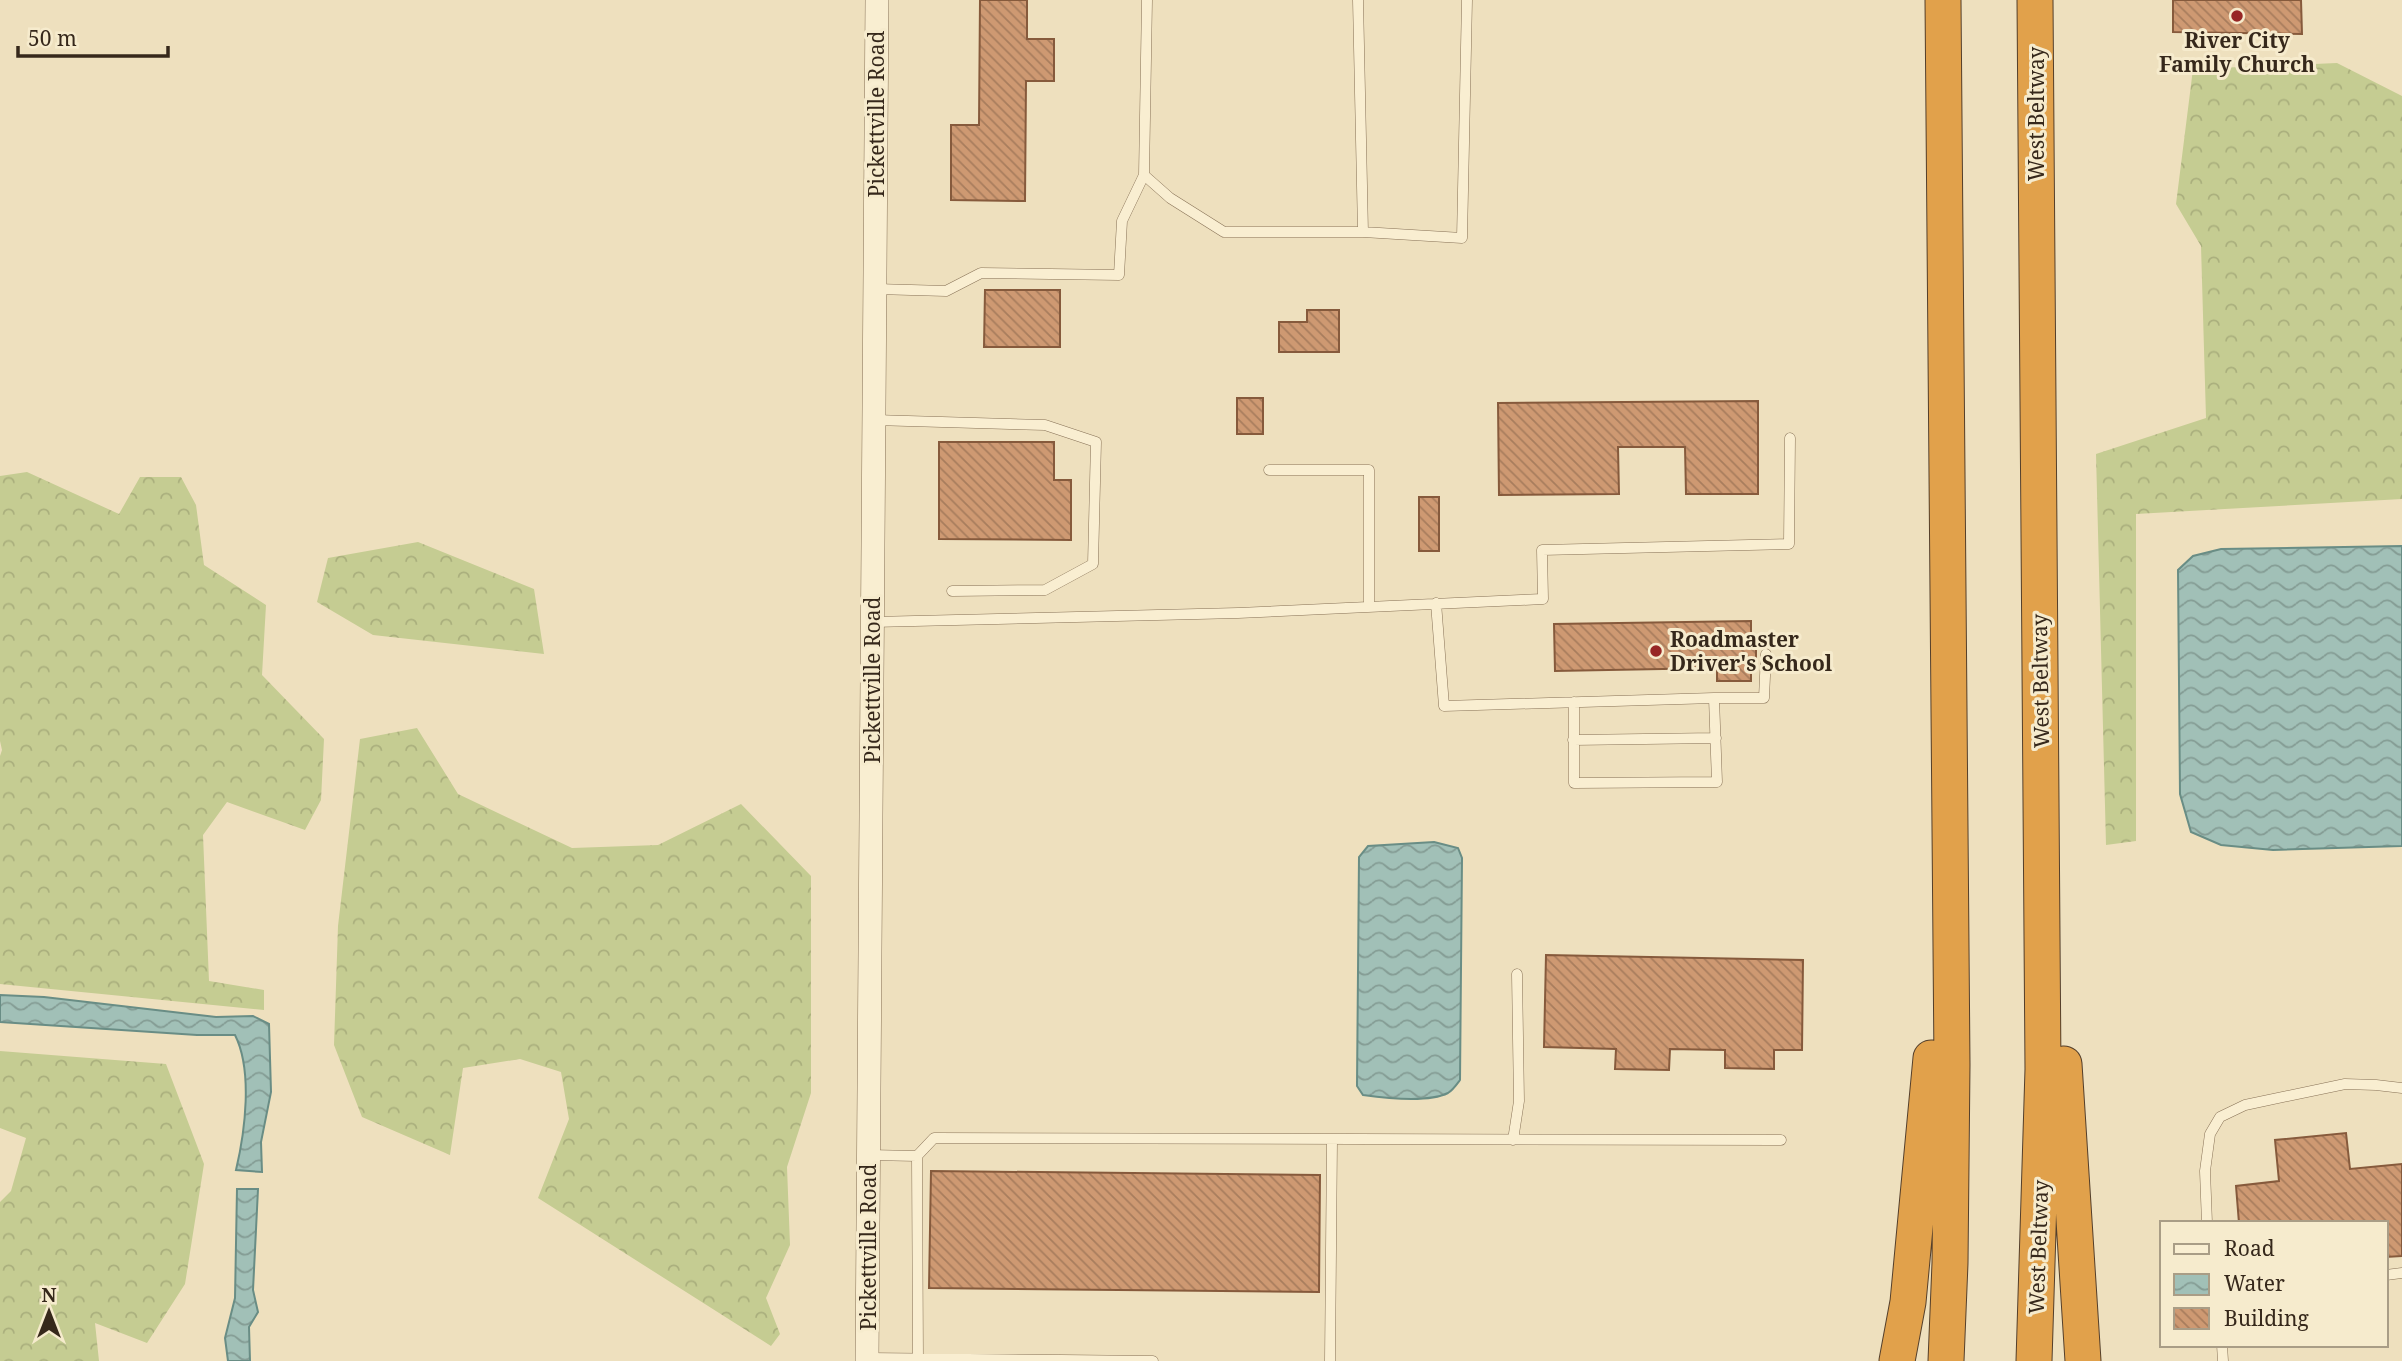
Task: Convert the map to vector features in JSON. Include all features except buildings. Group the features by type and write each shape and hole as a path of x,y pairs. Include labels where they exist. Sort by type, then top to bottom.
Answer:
{"highway":[{"path":"1943,0 1950,845 1950,1263 1946,1361"},
{"name":"West Beltway","path":"2034,1361 2043,1069 2035,0"},
{"path":"2041,774 2058,874 2064,1072 2083,1361"},
{"path":"1897,1361 1908,1302 1950,845"}],"street":[{"name":"Pickettville Road","path":"867,1359 877,0"}],"lane":[{"path":"875,289 946,291 981,273 1119,275 1122,221 1144,175 1147,0"},
{"path":"1358,0 1363,232"},
{"path":"1144,175 1170,198 1224,232 1363,232 1462,238 1467,0"},
{"path":"874,421 1045,425 1096,442 1093,564 1045,590 952,591"},
{"path":"873,622 1238,612 1543,599 1542,550 1789,544 1790,438"},
{"path":"1269,470 1369,470 1369,606"},
{"path":"1436,603 1444,706 1764,698 1766,654"},
{"path":"1574,702 1574,783 1717,782 1714,698"},
{"path":"1573,740 1716,738"},
{"path":"1513,1140 1519,1101 1517,974"},
{"path":"2207,1221 2205,1171 2210,1135 2221,1117 2245,1105 2345,1084 2376,1084 2402,1088"},
{"path":"918,1360 917,1156 934,1138 1781,1140"},
{"path":"1330,1361 1332,1140"},
{"path":"868,1155 917,1156"},
{"path":"867,1359 1153,1361"}],"green space":[{"path":"2337,63 2402,96 2402,499 2136,514 2136,841 2106,845 2096,454 2206,418 2201,246 2176,204 2193,69"},
{"path":"27,472 119,514 140,477 181,477 196,505 204,565 266,605 262,675 324,739 321,800 305,830 227,802 203,835 209,981 264,990 264,1010 0,984 0,476"},
{"path":"418,542 534,589 544,654 373,635 317,602 328,558"},
{"path":"417,728 458,794 572,848 658,845 741,804 811,876 811,1093 787,1167 790,1245 766,1298 780,1334 771,1346 538,1198 569,1119 561,1072 520,1059 463,1068 450,1155 362,1117 334,1045 338,926 360,739"},
{"path":"0,1051 166,1064 204,1164 185,1284 147,1343 95,1323 99,1361 0,1361 0,1202 11,1191 26,1138 0,1128"}],"water":[{"path":"2402,546 2402,846 2273,850 2221,845 2191,832 2180,794 2178,570 2193,556 2221,549"},
{"path":"1434,842 1458,848 1462,858 1460,1080 1448,1093 1429,1098 1363,1095 1357,1086 1359,857 1368,846"},
{"path":"0,995 44,997 216,1017 253,1016 269,1024 271,1092 261,1142 262,1172 236,1170 242,1138 246,1084 241,1050 235,1035 0,1022"},
{"path":"237,1189 258,1189 253,1290 258,1312 249,1327 250,1361 228,1361 225,1338 235,1298"}],"place":[{"name":"River City Family Church","path":"2237,16"},
{"name":"Roadmaster Driver's School","path":"1656,651"}]}
